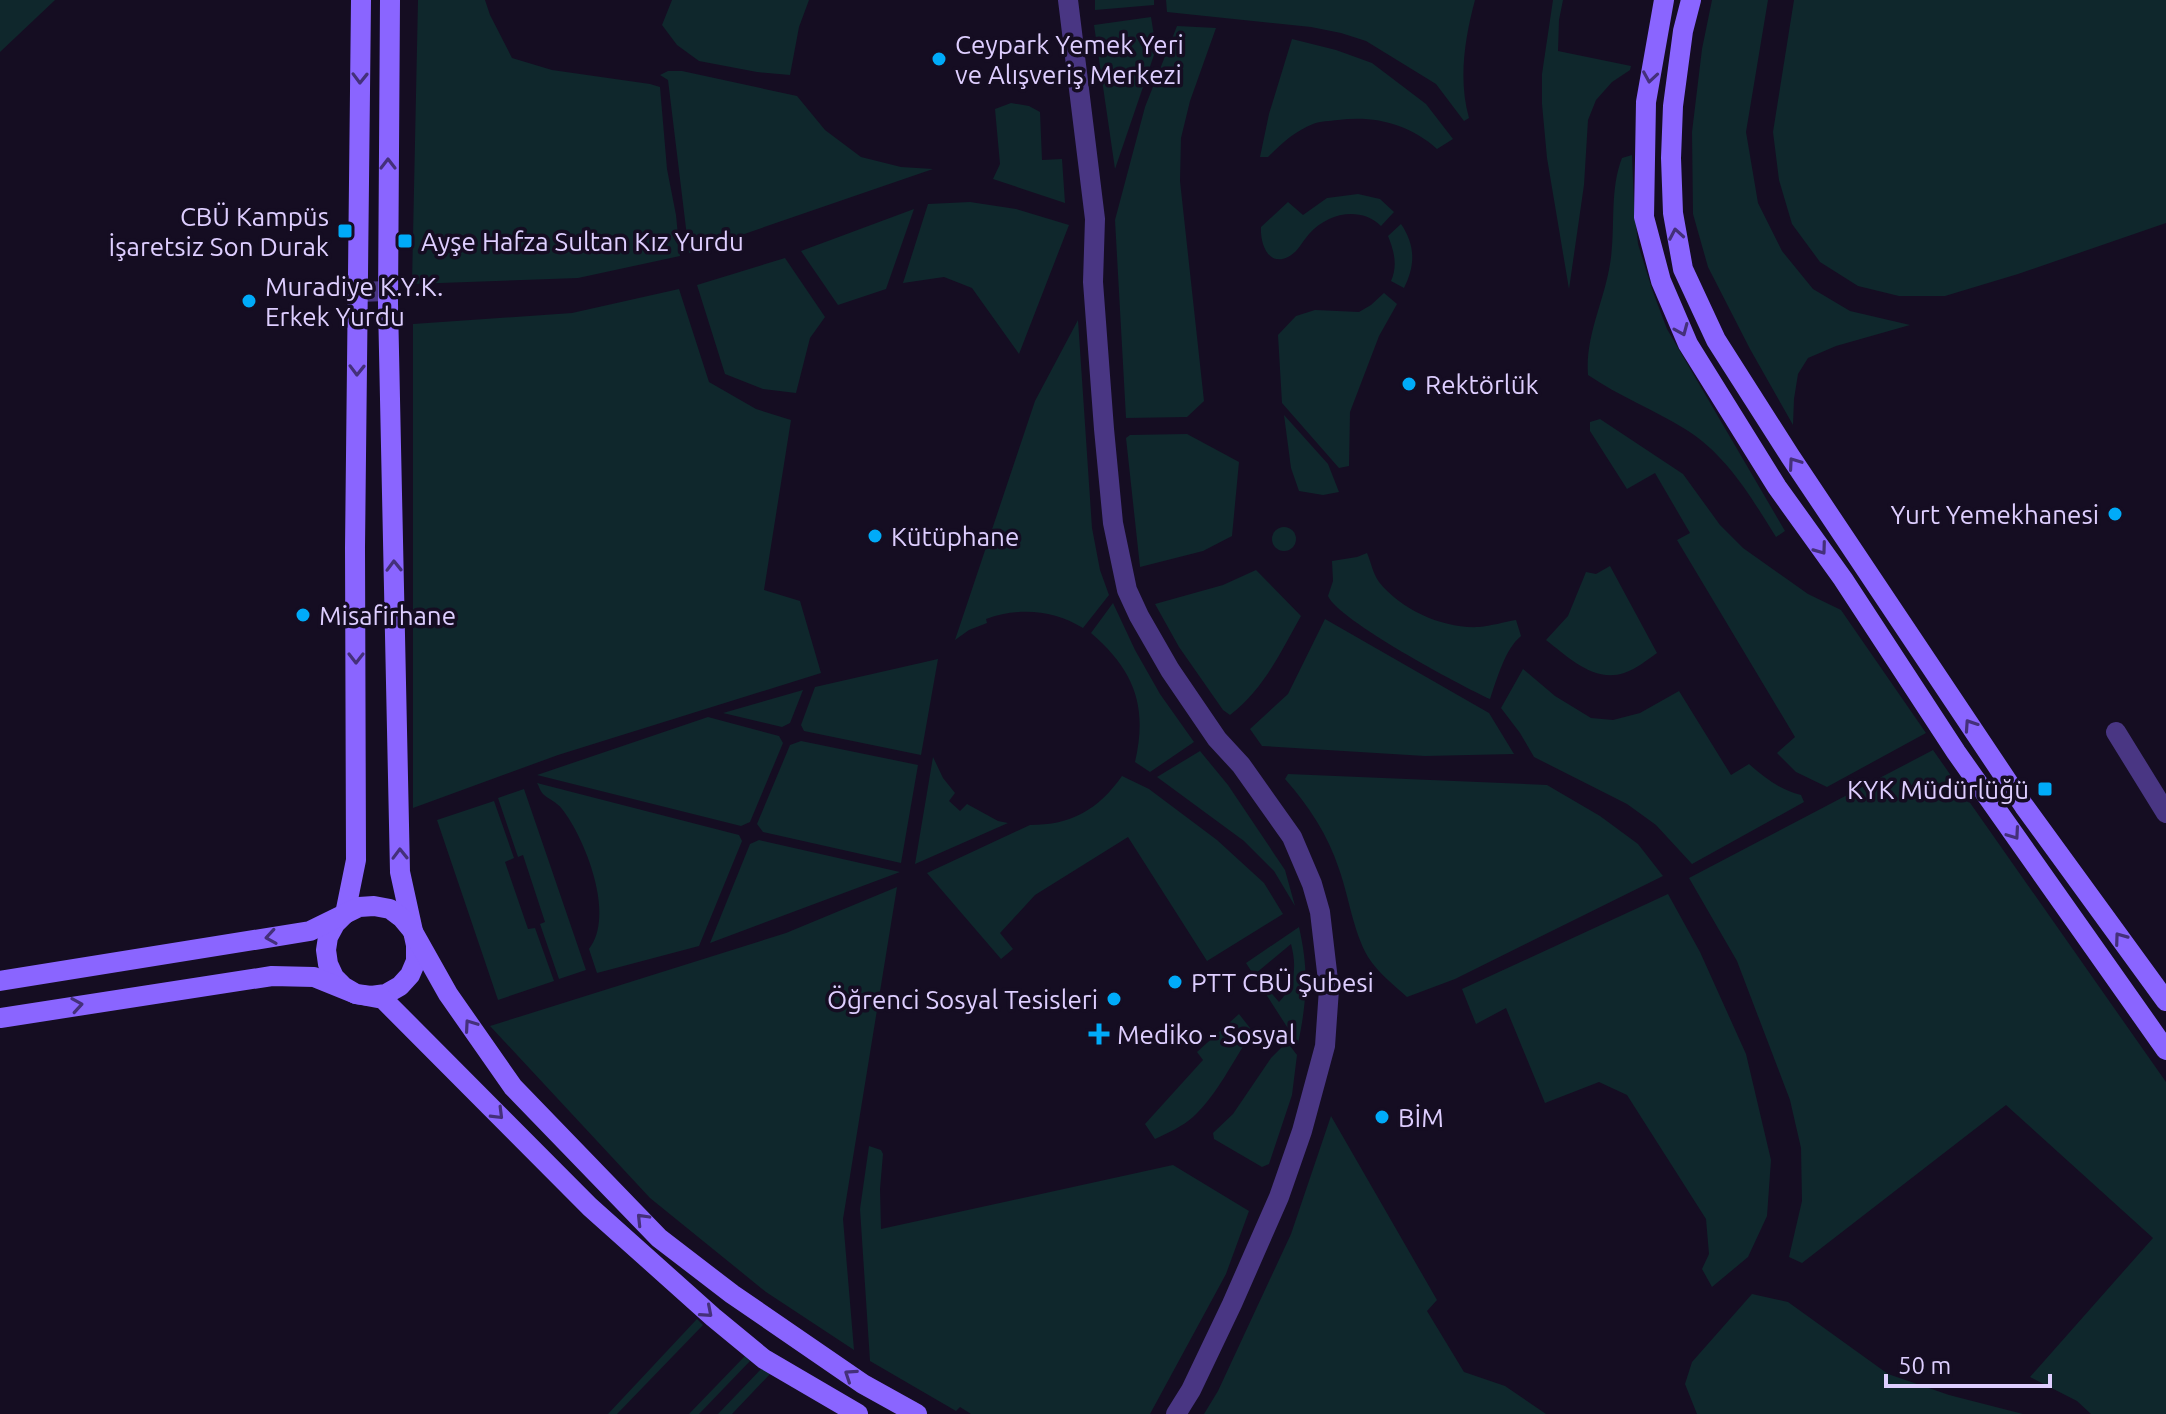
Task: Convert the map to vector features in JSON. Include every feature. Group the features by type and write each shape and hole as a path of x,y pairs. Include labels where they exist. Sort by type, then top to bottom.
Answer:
{"street":[{"path":"361,0 355,532 356,860 345,914 328,937 326,950 334,977 356,994 371,996 386,994 400,986 410,975 416,961 416,945 400,872 388,291 390,0"},
{"path":"1068,0 1095,219 1093,282 1111,508 1127,590 1170,670 1217,739 1241,765 1292,837 1320,912 1329,989 1325,1046 1302,1131 1279,1197 1232,1304 1191,1390 1176,1414"},
{"path":"1664,0 1646,102 1644,217 1661,281 1688,344 1777,487 1843,579 1956,752 2166,1050"},
{"path":"1691,0 1683,31 1673,106 1673,213 1683,269 1716,340 2024,806 2166,1001"},
{"path":"358,292 388,291"},
{"path":"2116,732 2166,813"},
{"path":"0,981 310,931 359,907 390,909 412,930 448,994 513,1087 659,1238 732,1294 863,1384 917,1414"},
{"path":"0,1018 272,976 314,977 356,994 383,999 590,1207 713,1317 764,1359 858,1414"}],"green space":[{"path":"0,0 55,0 0,52"},
{"path":"418,0 485,0 512,58 552,70 660,87 667,169 680,256 578,278 412,284"},
{"path":"672,0 809,0 799,27 790,75 699,61 677,45 662,25"},
{"path":"1095,0 1154,0 1154,5 1095,10"},
{"path":"1166,0 1475,0 1464,59 1464,89 1469,118 1464,121 1436,84 1366,41 1311,27 1167,12"},
{"path":"1553,0 1563,0 1558,51 1631,66 1596,100 1588,120 1584,185 1569,289 1547,158 1542,104 1542,74"},
{"path":"1712,0 1768,0 1746,132 1758,203 1782,251 1813,289 1850,311 1910,325 1836,346 1808,358 1798,374 1793,425 1708,267 1693,214 1692,132 1702,49"},
{"path":"1794,0 2166,0 2166,223 1945,296 1899,296 1858,286 1820,262 1792,224 1779,180 1773,132"},
{"path":"1151,17 1156,49 1115,169 1094,25"},
{"path":"1177,26 1216,28 1190,101 1181,138 1180,181 1204,401 1187,417 1126,418 1115,220 1145,107"},
{"path":"1292,39 1372,63 1426,104 1453,139 1437,149 1415,133 1391,123 1365,119 1338,120 1306,127 1268,157 1260,157 1269,114"},
{"path":"668,71 682,71 797,96 825,130 861,157 901,167 933,169 689,253 668,80 660,75"},
{"path":"1011,103 1029,106 1040,112 1042,160 1062,159 1065,203 993,179 1000,164 995,109"},
{"path":"1632,155 1638,244 1653,292 1667,329 1785,531 1776,537 1736,477 1700,439 1588,375 1589,347 1610,264 1618,171 1622,158"},
{"path":"1358,194 1380,199 1394,212 1381,226 1354,214 1335,217 1317,227 1288,257 1275,259 1267,252 1261,227 1288,202 1303,215 1327,198"},
{"path":"970,202 1016,209 1069,225 1019,354 972,288 944,277 903,283 928,204"},
{"path":"914,209 886,289 838,305 801,251"},
{"path":"1401,224 1412,256 1404,288 1391,281 1394,258 1388,236"},
{"path":"785,258 825,317 810,338 796,393 763,389 725,374 697,285"},
{"path":"679,289 709,382 756,409 791,420 764,590 800,601 821,673 558,755 413,808 413,324 572,313"},
{"path":"1384,293 1397,304 1379,336 1350,412 1349,466 1339,468 1282,403 1278,335 1296,316 1315,310 1359,312"},
{"path":"1078,320 1092,528 1100,570 1109,595 1083,628 1048,614 1011,613 986,619 987,623 955,640 1035,401"},
{"path":"1284,415 1328,464 1339,492 1323,495 1299,491 1291,468"},
{"path":"1600,419 1683,474 1720,525 1743,548 1808,594 1841,610 1926,733 1827,787 1796,772 1777,753 1795,737 1677,540 1690,533 1655,473 1627,489 1590,431 1590,422"},
{"path":"1187,434 1239,462 1232,536 1203,551 1140,567 1126,438 1130,435"},
{"path":"1284,527 1295,534 1296,539 1289,550 1284,551 1273,544 1272,539 1279,528"},
{"path":"1367,553 1379,582 1388,592 1424,616 1466,627 1516,620 1521,636 1506,656 1490,699 1402,652 1337,607 1328,596 1333,581 1332,561"},
{"path":"1610,566 1657,653 1633,669 1613,675 1582,667 1546,640 1568,616 1586,572 1596,574"},
{"path":"1256,570 1301,616 1262,682 1230,715 1223,710 1179,647 1155,604 1223,585"},
{"path":"1113,603 1160,694 1194,742 1150,772 1135,762 1140,723 1134,690 1118,661 1091,633"},
{"path":"1325,619 1489,713 1514,754 1425,756 1262,746 1250,729 1288,694"},
{"path":"938,659 921,755 804,731 801,725 815,687"},
{"path":"1523,669 1555,696 1591,718 1613,720 1640,713 1679,691 1731,775 1749,764 1773,783 1801,795 1804,802 1692,864 1656,825 1627,804 1534,757 1501,708"},
{"path":"803,690 790,723 782,727 723,713"},
{"path":"708,717 779,736 783,743 750,822 741,826 537,775"},
{"path":"801,741 918,765 901,863 763,832 757,824 790,745"},
{"path":"1933,750 2166,1082 2166,1414 2091,1414 2077,1401 2030,1377 2153,1238 2006,1105 1802,1263 1789,1257 1802,1201 1801,1148 1790,1100 1737,961 1689,878"},
{"path":"1200,751 1228,785 1285,870 1295,906 1274,871 1244,841 1157,777"},
{"path":"933,757 943,778 955,793 949,801 960,811 967,804 1008,823 915,864"},
{"path":"1288,774 1547,785 1600,816 1638,844 1663,876 1455,979 1407,997 1381,974 1368,957 1335,856 1310,810 1285,779"},
{"path":"1122,776 1149,789 1217,840 1264,883 1283,914 1207,961 1128,837 1035,895 1000,933 1013,949 1001,959 927,873 1030,825 1058,822 1082,813 1103,798"},
{"path":"537,783 739,835 742,841 699,946 597,973 589,949 597,935 598,898 588,857 571,822 560,807 543,794"},
{"path":"524,789 586,970 559,979 540,924 545,922 523,855 518,857 498,798"},
{"path":"494,801 514,858 505,862 528,929 535,928 554,981 498,1000 437,820"},
{"path":"759,840 900,872 710,943 750,844"},
{"path":"897,887 843,1219 854,1350 766,1292 650,1198 490,1026 786,933"},
{"path":"1668,894 1700,952 1746,1054 1771,1160 1767,1216 1748,1257 1712,1287 1702,1269 1709,1254 1706,1219 1627,1095 1599,1082 1545,1103 1506,1008 1476,1024 1462,989"},
{"path":"1299,927 1306,986 1298,1044 1246,963","holes":["1291,944 1291,982 1279,1002 1255,974"]},
{"path":"1239,1014 1251,1034 1217,1088 1189,1120 1155,1139 1145,1124 1203,1060 1197,1052"},
{"path":"1287,1042 1297,1055 1292,1095 1269,1164 1262,1167 1214,1139 1213,1133 1233,1114 1271,1058"},
{"path":"1331,1116 1437,1300 1427,1311 1464,1372 1505,1386 1546,1414 1204,1414 1218,1391 1291,1234"},
{"path":"869,1146 881,1150 883,1154 881,1229 1173,1165 1249,1211 1226,1274 1150,1414 971,1414 960,1407 956,1411 870,1361 860,1209"},
{"path":"1752,1294 1788,1302 1888,1374 1949,1395 2023,1414 1697,1414 1685,1384 1692,1362"},
{"path":"697,1319 703,1325 617,1414 608,1414"},
{"path":"745,1356 750,1361 699,1414 689,1414"},
{"path":"763,1367 770,1374 732,1414 718,1414"}],"place":[{"name":"Ceypark Yemek Yeri ve Alışveriş Merkezi","path":"939,59"},
{"name":"CBÜ Kampüs İşaretsiz Son Durak","path":"345,231"},
{"name":"Ayşe Hafza Sultan Kız Yurdu","path":"405,241"},
{"name":"Muradiye K.Y.K. Erkek Yurdu","path":"249,301"},
{"name":"Rektörlük","path":"1409,384"},
{"name":"Yurt Yemekhanesi","path":"2115,514"},
{"name":"Kütüphane","path":"875,536"},
{"name":"Misafirhane","path":"303,615"},
{"name":"KYK Müdürlüğü","path":"2045,789"},
{"name":"PTT CBÜ Şubesi","path":"1175,982"},
{"name":"Öğrenci Sosyal Tesisleri","path":"1114,999"},
{"name":"Mediko - Sosyal","path":"1099,1034"},
{"name":"BİM","path":"1382,1117"}]}
